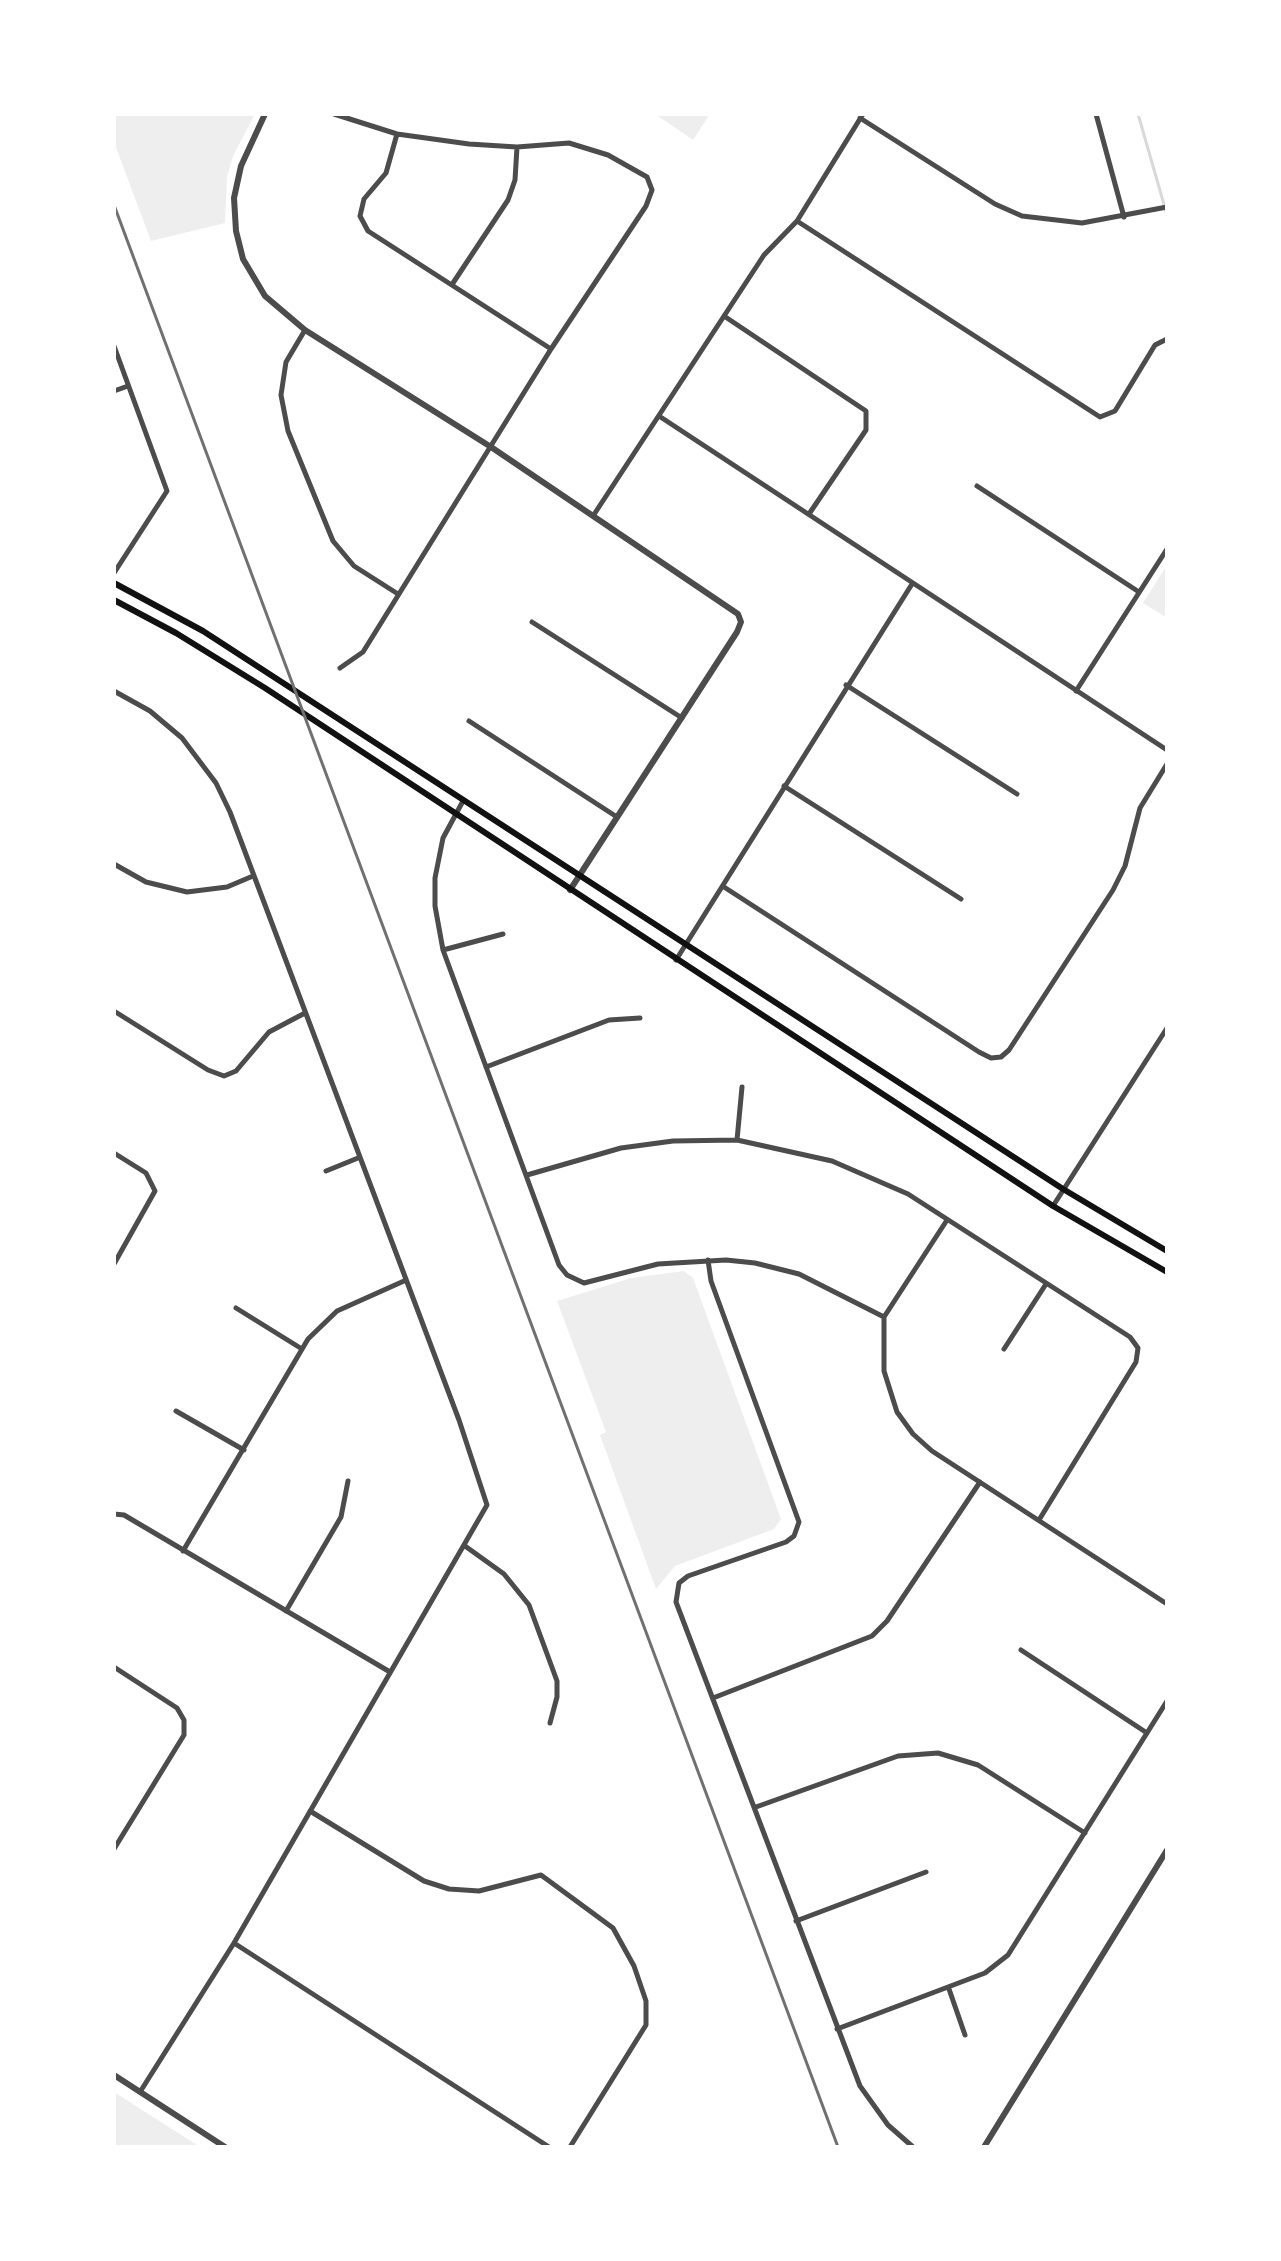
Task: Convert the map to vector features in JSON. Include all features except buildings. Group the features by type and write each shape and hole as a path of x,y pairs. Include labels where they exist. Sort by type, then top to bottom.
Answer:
{"main road":[{"path":"114,583 203,631 1063,1189 1167,1251"},
{"path":"114,600 176,633 265,688 1053,1206 1167,1272"}],"street":[{"path":"265,114 241,166 234,198 236,231 243,259 265,296 305,330 491,447 738,614 741,622 729,644 570,890"},
{"path":"334,114 397,134 517,147 569,143 595,151 647,177 652,190 646,206 551,349 363,652 340,668"},
{"path":"1096,114 1124,217"},
{"path":"593,516 764,255 797,221 862,116 995,204 1022,216 1082,223 1167,207"},
{"path":"397,134 386,173 364,199 360,216 368,231 551,349"},
{"path":"453,283 508,200 515,180 517,147"},
{"path":"797,221 1100,417 1115,411 1155,345 1167,339"},
{"path":"724,316 866,411 866,430 809,514"},
{"path":"305,330 286,362 281,395 288,431 333,541 354,566 398,594"},
{"path":"114,346 167,491 114,573"},
{"path":"114,391 129,386"},
{"path":"659,416 1167,750"},
{"path":"977,486 1139,592"},
{"path":"1076,691 1167,549"},
{"path":"676,960 912,584"},
{"path":"532,622 682,718"},
{"path":"846,685 1017,794"},
{"path":"114,691 150,711 192,750 230,812 486,1493 485,1513 234,1943 140,2092"},
{"path":"469,721 617,817"},
{"path":"724,887 953,1036 991,1058 1001,1057 1009,1050 1113,890 1125,866 1140,808 1167,764"},
{"path":"784,786 961,899"},
{"path":"463,801 443,838 435,878 435,906 443,950 559,1265 567,1275 577,1281 593,1282 658,1264 708,1260 755,1263 799,1274 884,1317"},
{"path":"114,864 146,882 187,892 227,887 253,876"},
{"path":"443,950 503,934"},
{"path":"114,1011 208,1070 224,1076 236,1071 269,1032 305,1013"},
{"path":"486,1067 609,1020 640,1018"},
{"path":"1053,1206 1167,1028"},
{"path":"737,1140 742,1087"},
{"path":"527,1175 621,1148 673,1141 737,1140 794,1151 855,1170 908,1194 1130,1337 1138,1348 1136,1362 1039,1520"},
{"path":"114,1153 152,1180 155,1191 114,1264"},
{"path":"326,1171 358,1158"},
{"path":"947,1220 884,1317 884,1371 897,1412 913,1434 932,1451 1167,1604"},
{"path":"708,1260 711,1281 799,1522 794,1536 786,1542 688,1576 679,1583 676,1602 756,1807 837,2029 871,2104 913,2147"},
{"path":"183,1551 302,1349 322,1323 337,1311 404,1281"},
{"path":"1004,1349 1046,1284"},
{"path":"236,1308 302,1349"},
{"path":"176,1411 244,1450"},
{"path":"286,1611 341,1517 348,1481"},
{"path":"713,1698 872,1636 887,1621 980,1482"},
{"path":"114,1514 135,1522 390,1672"},
{"path":"465,1546 504,1574 529,1605 557,1681 557,1697 550,1723"},
{"path":"1021,1650 1147,1733"},
{"path":"114,1667 177,1708 184,1720 184,1735 114,1849"},
{"path":"837,2029 949,1989 985,1973 1008,1955 1167,1701"},
{"path":"756,1807 898,1756 938,1753 978,1765 1085,1833"},
{"path":"310,1811 424,1881 449,1889 479,1891 541,1875 599,1915 623,1944 648,2013 640,2037 570,2147"},
{"path":"984,2147 1167,1850"},
{"path":"796,1921 926,1872"},
{"path":"234,1943 549,2147"},
{"path":"949,1989 965,2035"},
{"path":"114,2075 225,2147"}],"shaded area":[{"path":"114,114 255,114 233,156 227,177 225,223 151,241 114,142"},
{"path":"655,114 710,114 693,140"},
{"path":"1167,565 1167,618 1143,603"},
{"path":"684,1271 693,1278 781,1519 774,1529 675,1566 656,1589 600,1435 606,1432 557,1301 631,1278"},
{"path":"114,2092 200,2147 114,2147"}],"waterway":[{"path":"1138,114 1167,215"}],"railway":[{"path":"114,205 838,2147"}]}
